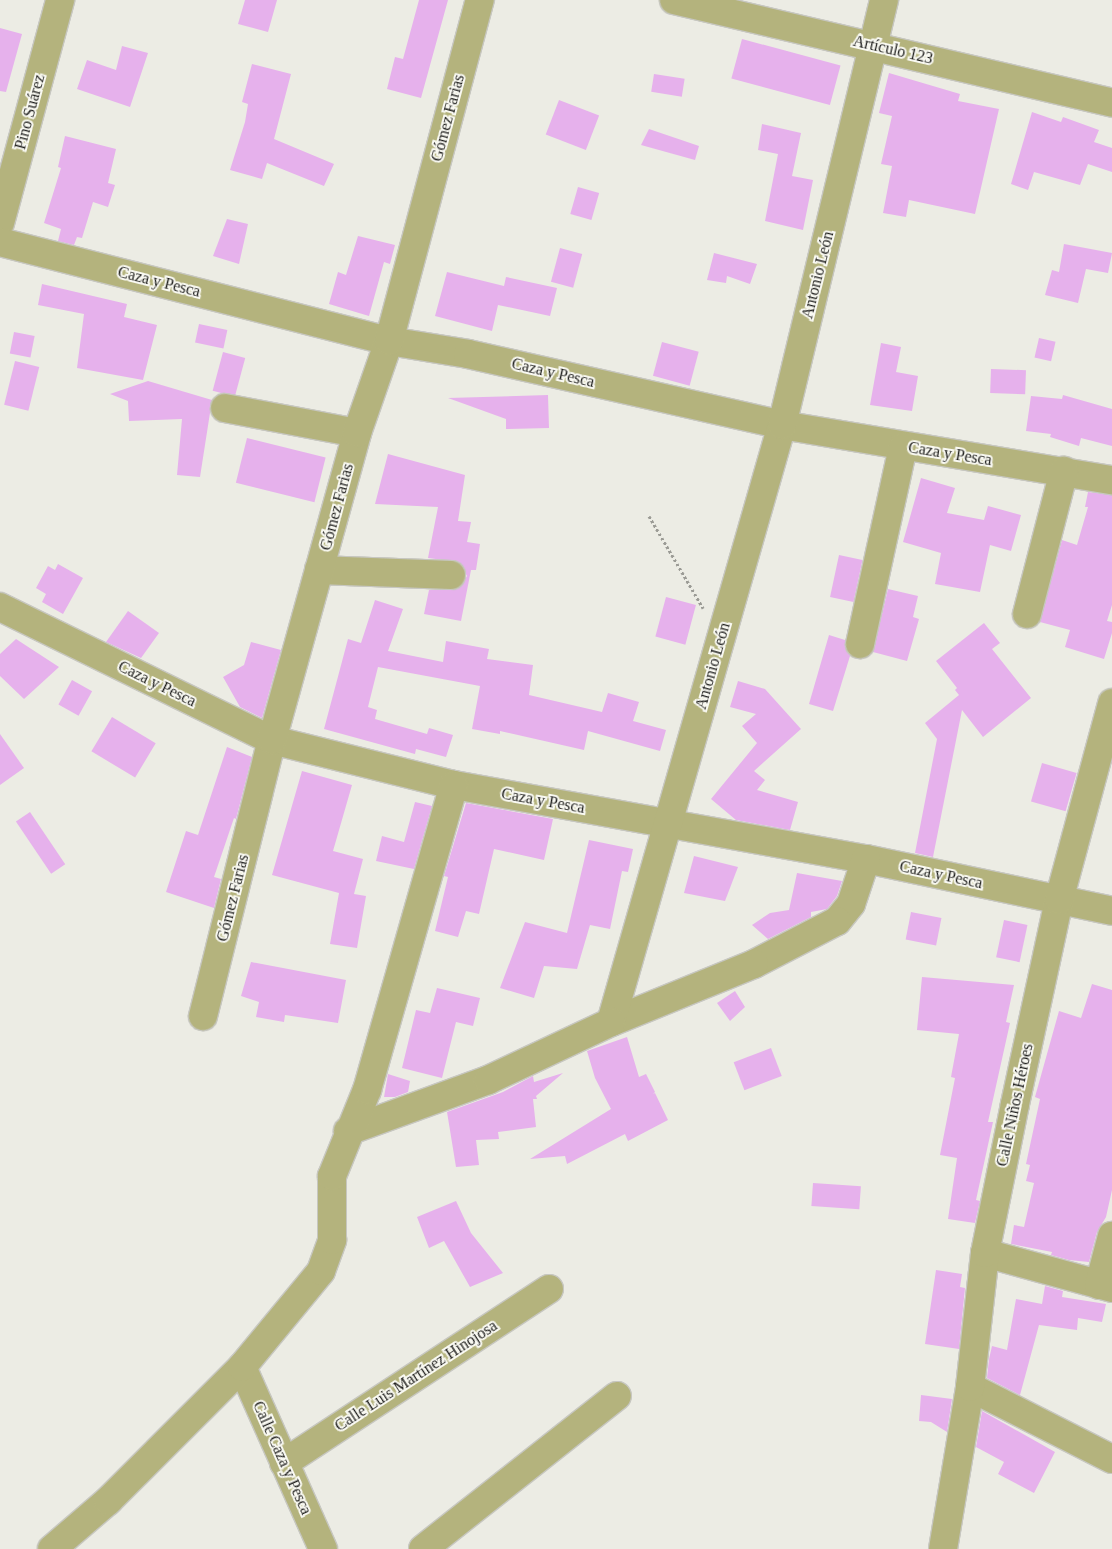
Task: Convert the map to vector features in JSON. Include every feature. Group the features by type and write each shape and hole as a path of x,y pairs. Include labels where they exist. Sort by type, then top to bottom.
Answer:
{"street":[{"name":"Pino Suárez","path":"0,223 60,0"},
{"name":"Gómez Farias","path":"203,1016 272,740 357,433 389,341 480,0"},
{"name":"Artículo 123","path":"674,0 873,45 1112,103"},
{"name":"Antonio León","path":"611,1022 666,822 782,425 884,0"},
{"name":"Caza y Pesca","path":"0,242 389,341 468,354 782,425 903,447 1112,480"},
{"path":"224,408 357,433"},
{"path":"860,644 903,447"},
{"path":"1027,614 1064,471"},
{"path":"319,570 451,575"},
{"name":"Caza y Pesca","path":"0,607 272,740 454,785 866,859 1112,911"},
{"name":"Calle Niños Héroes","path":"943,1549 970,1387 985,1253 1059,900 1112,703"},
{"path":"52,1549 108,1501 242,1367 321,1271 332,1240 332,1176 348,1131 367,1090 454,785"},
{"path":"348,1131 488,1080 611,1022 754,964 837,921 850,904 866,859"},
{"path":"985,1253 1106,1287 1112,1236"},
{"name":"Calle Luis Martínez Hinojosa","path":"284,1463 549,1289"},
{"name":"Calle Caza y Pesca","path":"242,1367 323,1549"},
{"path":"970,1387 1112,1459"},
{"path":"423,1549 617,1396"}],"path":[{"path":"650,516 721,639"}],"building":[{"path":"245,0 277,0 268,32 238,24"},
{"path":"419,0 448,0 421,98 387,89 395,57 403,59"},
{"path":"0,28 22,34 6,92 0,91"},
{"path":"742,39 841,65 830,105 731,79"},
{"path":"122,46 148,53 130,107 77,89 87,60 116,70"},
{"path":"252,64 291,74 274,139 334,164 324,186 267,163 262,179 230,170 245,122 248,104 242,102"},
{"path":"889,73 960,94 958,101 999,109 975,214 909,200 906,217 883,213 892,166 881,164 892,116 879,113"},
{"path":"654,74 685,79 682,97 651,92"},
{"path":"559,100 599,115 586,150 546,135"},
{"path":"1032,112 1061,122 1063,117 1099,130 1094,142 1112,148 1112,172 1088,164 1080,185 1034,172 1028,190 1011,184"},
{"path":"762,124 801,133 792,176 813,180 803,230 765,221 778,154 758,150"},
{"path":"649,129 699,146 695,160 641,145"},
{"path":"65,136 116,149 108,183 115,185 108,207 93,202 82,238 77,237 74,245 58,241 61,229 44,223 61,168 58,167"},
{"path":"578,187 599,193 591,220 570,214"},
{"path":"227,219 248,224 239,264 213,256"},
{"path":"358,236 395,245 390,264 384,262 369,316 329,304 338,272 346,275"},
{"path":"1064,244 1112,253 1108,273 1086,269 1078,303 1045,295 1052,270 1059,272"},
{"path":"560,248 582,254 573,288 551,282"},
{"path":"714,253 757,264 750,284 727,276 726,283 707,280"},
{"path":"447,272 504,286 506,277 557,288 550,316 498,305 492,331 435,316"},
{"path":"42,284 127,304 124,317 157,325 143,380 77,368 84,314 38,305"},
{"path":"199,324 227,330 223,349 195,343"},
{"path":"14,332 35,336 30,358 10,354"},
{"path":"1039,338 1056,342 1051,361 1035,357"},
{"path":"662,342 699,352 690,386 653,376"},
{"path":"881,343 901,347 896,372 918,376 912,411 870,405"},
{"path":"223,352 245,358 235,397 213,391"},
{"path":"15,361 39,367 28,411 4,405"},
{"path":"991,369 1026,370 1025,394 990,393"},
{"path":"148,381 212,400 200,477 177,475 182,419 129,421 128,401 110,394"},
{"path":"548,395 549,428 506,429 506,419 448,398"},
{"path":"1063,395 1112,409 1112,446 1081,438 1079,446 1050,437 1051,434 1026,431 1031,396 1062,399"},
{"path":"247,438 326,458 314,502 236,483"},
{"path":"388,454 465,475 458,521 471,522 467,542 480,544 476,570 471,570 461,621 424,614 429,590 458,589 467,576 459,562 428,558 438,507 375,504"},
{"path":"921,478 955,488 947,513 984,520 988,506 1021,515 1011,551 990,545 980,592 935,584 941,553 903,542"},
{"path":"1088,492 1112,495 1112,605 1107,621 1112,622 1112,633 1104,659 1065,647 1070,630 1040,622 1062,540 1077,545 1088,507 1085,507"},
{"path":"839,555 862,560 854,602 830,597"},
{"path":"58,564 83,578 63,614 42,602 46,594 36,588 48,566 55,570"},
{"path":"888,589 918,596 913,617 919,619 907,661 873,652"},
{"path":"666,597 696,605 685,645 655,637"},
{"path":"375,600 403,609 388,651 443,662 446,641 489,649 487,659 533,665 529,695 602,712 608,693 639,702 633,721 666,730 660,751 588,731 584,750 500,731 500,734 472,729 480,686 378,667 368,707 377,710 375,719 427,734 429,728 453,735 446,757 416,749 415,754 324,729 348,639 361,643"},
{"path":"128,611 159,633 141,658 106,642"},
{"path":"984,623 1000,643 992,649 1031,698 983,737 962,710 933,857 915,853 937,739 925,723 959,695 955,690 957,688 936,661"},
{"path":"829,635 845,640 850,656 833,711 809,704"},
{"path":"16,639 59,667 24,699 0,676 0,654"},
{"path":"251,642 281,650 262,718 240,707 223,677 244,665"},
{"path":"72,680 92,691 79,716 58,704"},
{"path":"738,681 765,689 801,729 754,771 765,780 757,790 798,802 790,830 736,820 711,799 757,743 742,726 756,714 730,707"},
{"path":"112,717 156,743 135,778 91,751"},
{"path":"0,734 24,768 0,785"},
{"path":"227,747 252,757 236,819 234,818 214,877 221,879 214,908 166,892 186,831 198,835"},
{"path":"1042,763 1077,773 1066,811 1031,801"},
{"path":"302,771 352,785 333,851 363,859 354,894 366,896 357,948 330,944 339,893 272,875"},
{"path":"415,802 432,806 414,869 376,861 382,836 404,842"},
{"path":"466,803 553,819 544,860 494,849 479,914 466,911 458,937 435,931 448,877 444,876"},
{"path":"30,812 65,864 51,874 16,822"},
{"path":"589,840 633,849 628,872 622,871 610,929 590,925 577,969 544,966 534,998 500,988 525,922 567,933"},
{"path":"694,856 738,867 725,901 684,893"},
{"path":"797,873 842,881 837,896 827,909 811,912 811,917 768,939 752,925 770,913 789,910"},
{"path":"911,912 941,918 936,945 906,939"},
{"path":"1004,920 1027,925 1020,962 996,957"},
{"path":"251,962 346,980 338,1023 285,1015 284,1022 256,1017 259,1002 241,996"},
{"path":"922,977 1014,985 1006,1022 1010,1023 988,1122 993,1122 976,1200 980,1201 975,1223 948,1219 957,1158 940,1155 955,1078 951,1077 959,1034 917,1030"},
{"path":"1092,984 1112,990 1112,1190 1106,1217 1097,1232 1089,1262 1069,1260 1051,1255 1052,1252 1011,1244 1014,1225 1024,1227 1034,1183 1026,1181 1030,1165 1026,1164 1040,1099 1035,1097 1059,1011 1081,1018"},
{"path":"437,988 480,998 473,1026 456,1022 442,1078 402,1068 416,1010 430,1013"},
{"path":"735,991 745,1007 730,1021 717,1003"},
{"path":"627,1037 639,1077 646,1074 655,1092 653,1094 655,1093 668,1120 628,1141 625,1134 567,1164 565,1156 530,1159 611,1109 595,1078 587,1051"},
{"path":"771,1048 782,1076 744,1090 734,1062"},
{"path":"563,1073 536,1096 537,1099 533,1099 536,1127 498,1132 499,1139 476,1140 479,1165 456,1167 447,1112 503,1092 533,1076 534,1082"},
{"path":"388,1074 410,1081 408,1092 395,1097 384,1097"},
{"path":"813,1183 861,1186 859,1209 811,1206"},
{"path":"456,1201 471,1233 503,1273 470,1287 444,1241 429,1248 417,1217"},
{"path":"936,1270 962,1274 960,1287 965,1288 959,1349 925,1344"},
{"path":"1045,1286 1063,1291 1062,1297 1106,1304 1102,1322 1078,1318 1077,1330 1039,1325 1020,1395 987,1378 989,1359 992,1346 1007,1350 1016,1299 1042,1304"},
{"path":"921,1395 952,1399 947,1432 931,1422 919,1421"},
{"path":"982,1411 1055,1452 1034,1493 998,1474 1004,1462 976,1447"}]}
